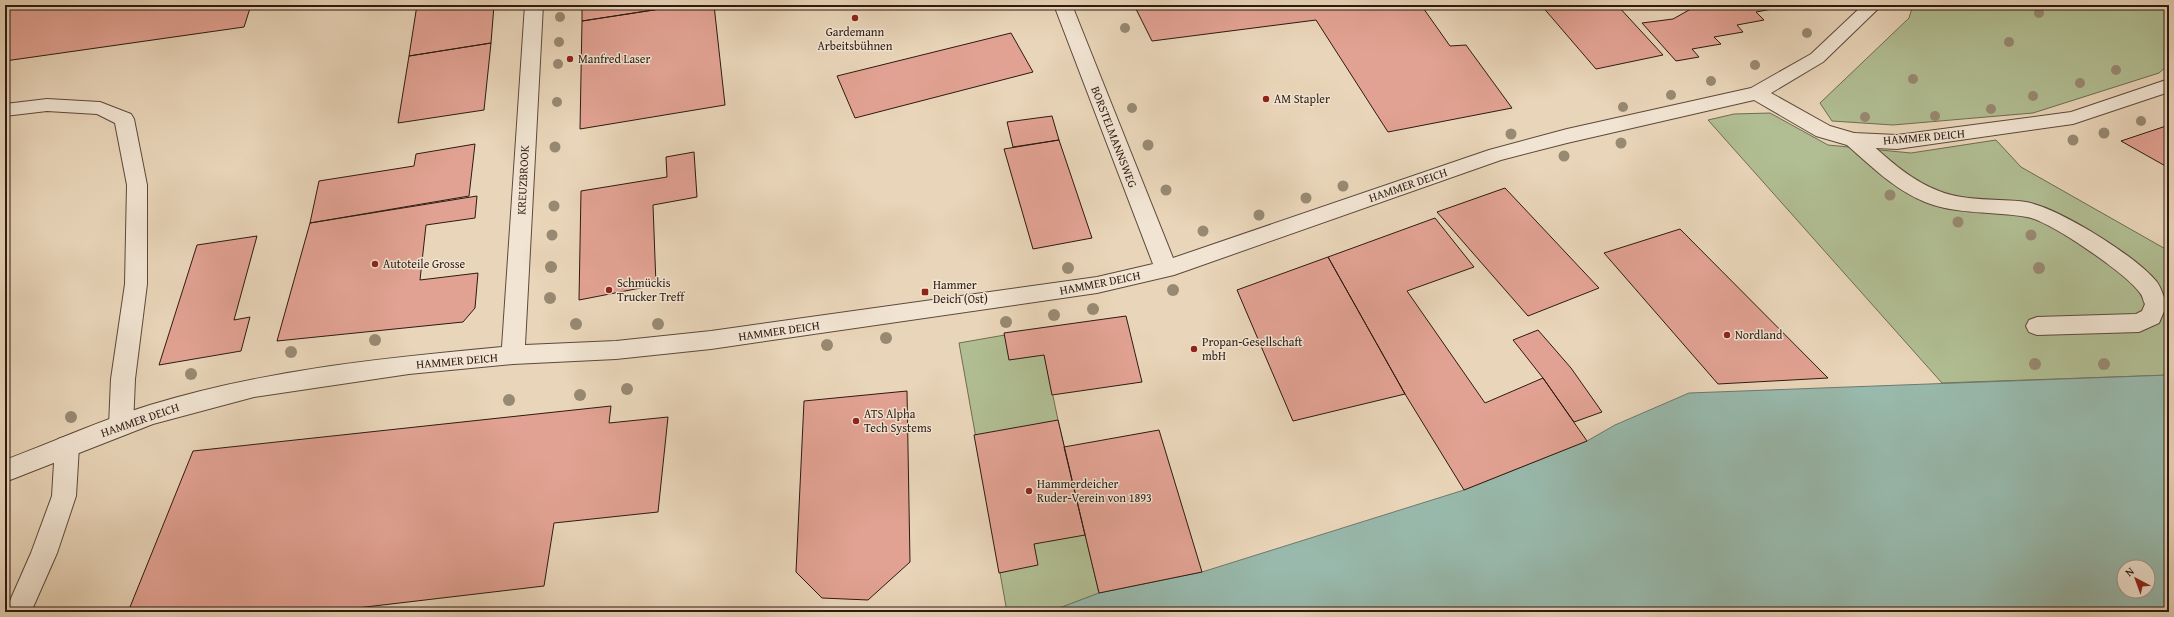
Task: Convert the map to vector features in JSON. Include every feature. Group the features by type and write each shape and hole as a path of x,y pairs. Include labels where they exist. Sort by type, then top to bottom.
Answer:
{"street":[{"name":"KREUZBROOK","path":"513,356 534,5"},
{"name":"BORSTELMANNSWEG","path":"1063,5 1166,268"},
{"path":"1757,93 1817,58 1872,5"},
{"name":"HAMMER DEICH","path":"5,470 121,426 195,402 254,388 409,365 513,356 616,350 711,340 1097,285 1166,268 1496,155 1575,134 1757,93 1823,130 1854,140 1897,142 2073,118 2169,86"},
{"path":"5,110 46,105 100,108 124,118 137,185 137,230 136,284 123,378 121,426"},
{"path":"1854,140 1909,185 1934,198 1948,202 2040,213 2055,219 2128,269 2149,288 2156,304 2151,317 2139,323 2036,326"},
{"path":"18,612 44,553 64,496 67,446"}],"green space":[{"path":"1913,5 2169,5 2169,64 2159,73 2033,113 1893,125 1832,121 1820,103 1909,18"},
{"path":"1770,113 1828,145 1911,153 1996,140 2021,167 2169,251 2169,375 1942,383 1708,120 1734,114"},
{"name":"Hammerdeicher Ruder-Verein von 1893","path":"1039,329 1058,420 1099,593 1049,612 1007,612 959,343"}],"shaded area":[{"path":"2169,375 2169,612 1049,612 1099,593 1202,572 1464,490 1587,441 1615,425 1689,393"}],"building":[{"path":"5,5 251,5 244,27 5,61"},
{"path":"417,5 494,5 491,43 409,56"},
{"path":"582,5 686,5 582,21"},
{"path":"686,5 714,5 725,105 580,129 582,21"},
{"path":"1134,5 1421,5 1450,46 1466,45 1512,108 1388,132 1316,20 1152,41"},
{"path":"1541,5 1617,5 1663,55 1596,69"},
{"path":"1698,5 1788,6 1756,12 1764,20 1737,25 1743,32 1714,37 1721,44 1692,49 1699,57 1676,61 1642,23 1673,19"},
{"path":"1011,33 1033,72 855,118 837,76"},
{"path":"491,43 484,110 398,123 409,56"},
{"path":"1052,116 1059,140 1013,147 1007,122"},
{"path":"2169,125 2169,168 2121,141"},
{"path":"1059,140 1092,238 1033,249 1004,149"},
{"path":"475,144 469,196 310,223 319,181 414,166 416,154"},
{"path":"694,152 697,197 653,205 656,285 579,300 581,191 667,177 666,157"},
{"path":"1505,188 1599,288 1528,316 1437,212"},
{"path":"477,196 475,218 426,225 420,280 478,273 475,308 463,322 277,341 310,223"},
{"path":"1435,218 1474,267 1407,291 1485,403 1543,378 1587,441 1464,490 1405,394 1328,257"},
{"path":"1680,229 1828,378 1718,384 1604,253"},
{"path":"257,236 234,320 250,317 241,351 159,365 197,245"},
{"path":"1328,257 1405,394 1293,421 1237,290"},
{"path":"1126,316 1142,382 1052,395 1044,355 1009,360 1004,333"},
{"path":"1538,330 1571,368 1602,412 1574,422 1543,378 1513,340"},
{"path":"907,391 910,562 868,600 822,598 796,572 804,401"},
{"path":"611,406 609,423 668,417 658,512 554,523 544,586 323,612 128,612 193,451"},
{"path":"1058,420 1085,535 1034,544 1038,565 999,573 974,435"},
{"path":"1159,430 1202,572 1099,593 1064,447"}],"place":[{"name":"Gardemann Arbeitsbühnen","path":"855,18"},
{"name":"Manfred Laser","path":"570,59"},
{"name":"AM Stapler","path":"1266,99"},
{"name":"Autoteile Grosse","path":"375,264"},
{"name":"Schmückis Trucker Treff","path":"609,290"},
{"name":"Hammer Deich (Ost)","path":"925,292"},
{"name":"Nordland","path":"1727,335"},
{"name":"Propan-Gesellschaft mbH","path":"1194,349"},
{"name":"ATS Alpha Tech Systems","path":"856,421"},
{"name":"Hammerdeicher Ruder-Verein von 1893","path":"1029,491"}]}
